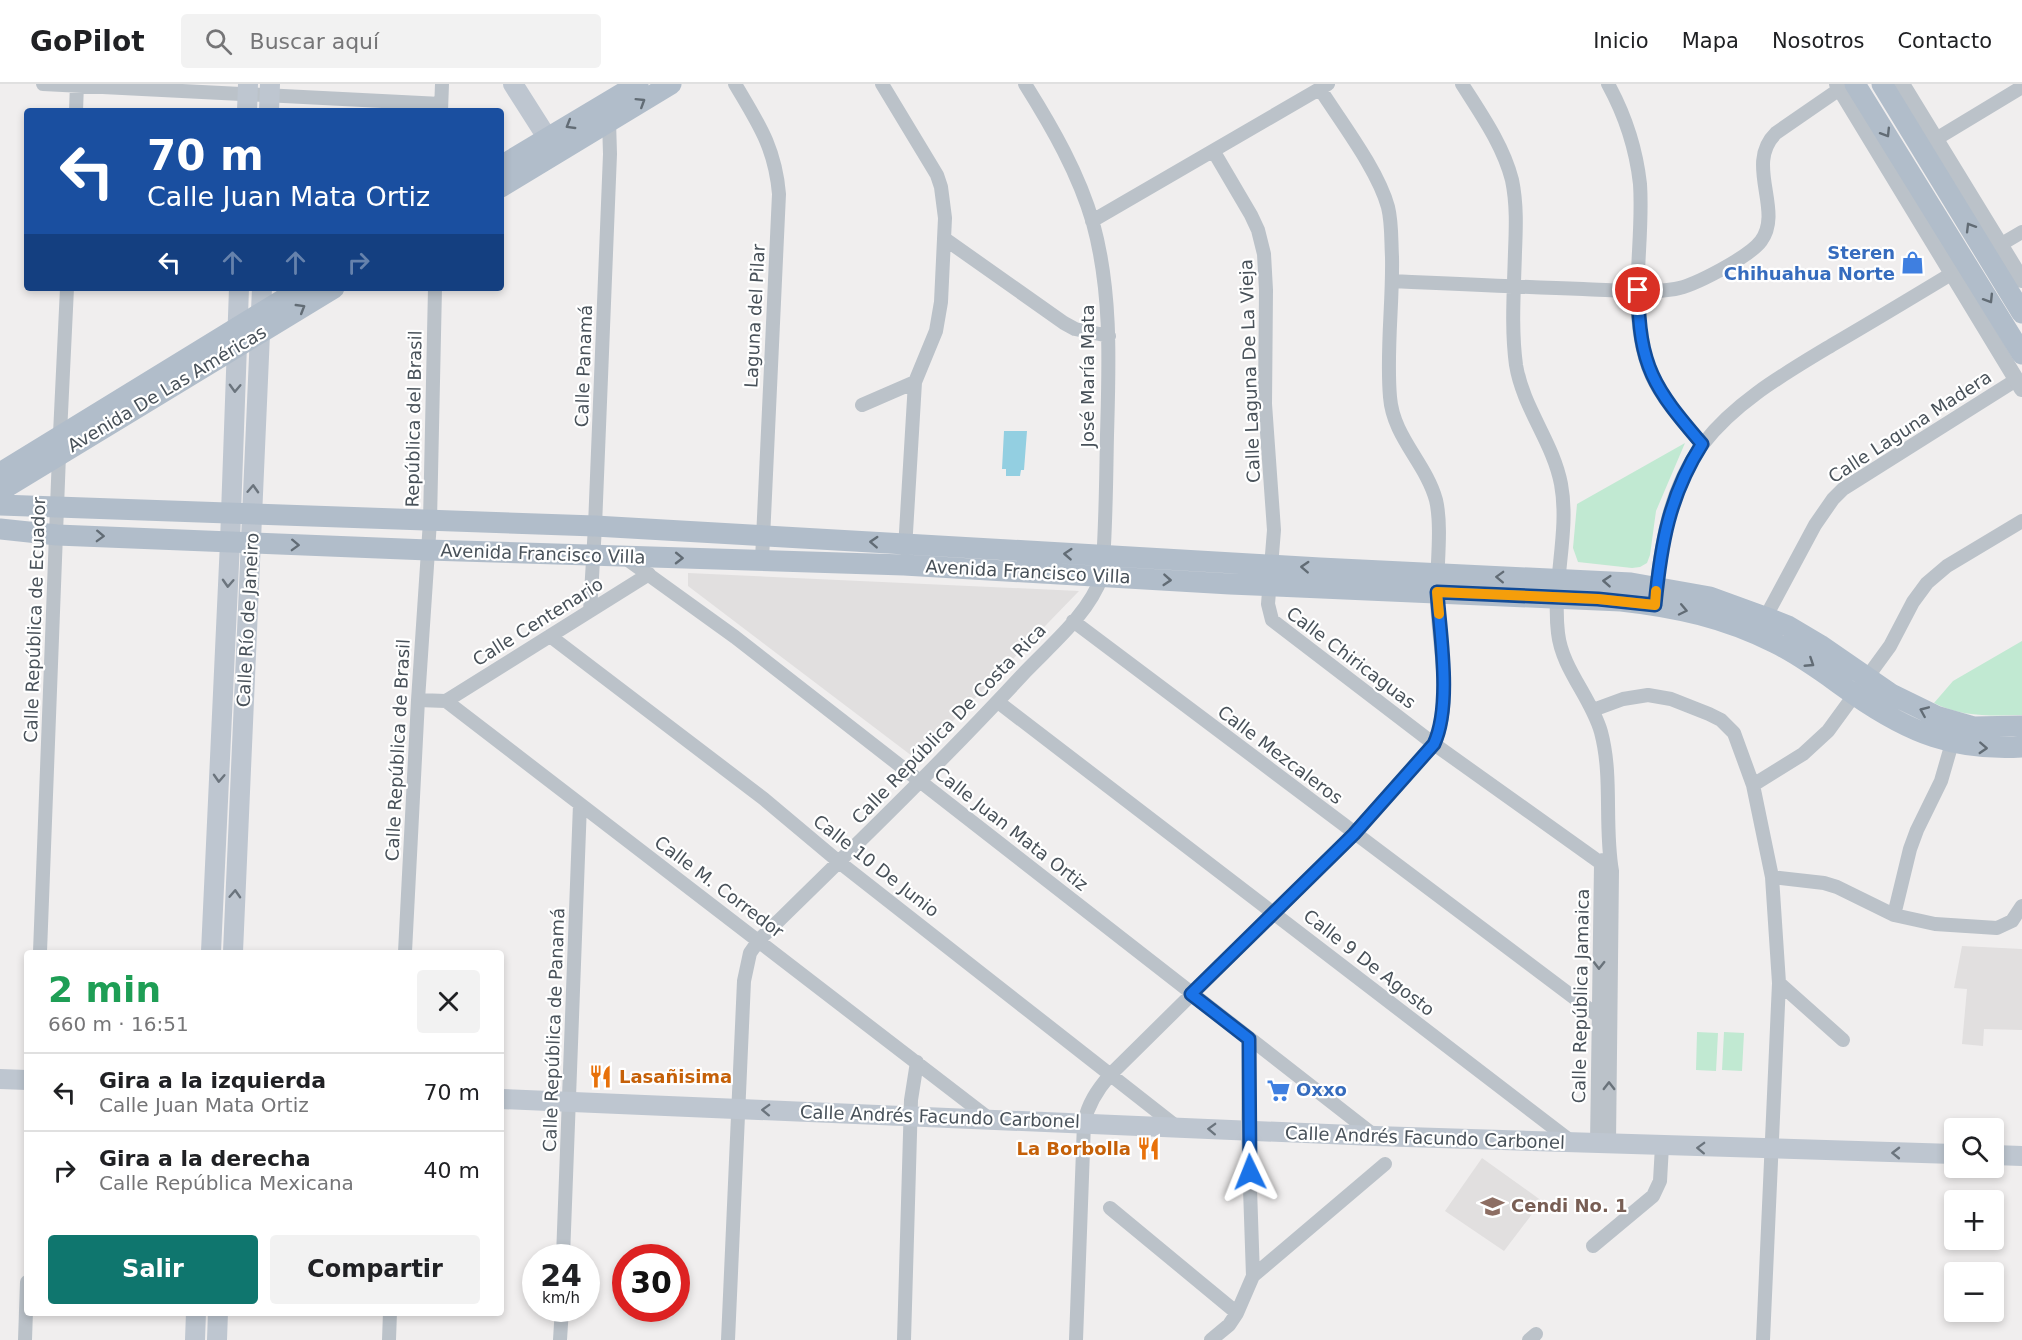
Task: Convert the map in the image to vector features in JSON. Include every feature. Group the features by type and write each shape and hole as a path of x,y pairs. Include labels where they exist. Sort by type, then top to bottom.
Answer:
{"main road":[{"path":"513,84 552,146"},
{"path":"504,186 552,146 638,84"},
{"path":"504,165 609,122 671,84"},
{"path":"1882,84 1993,249 2022,312"},
{"path":"1845,85 1960,269 2022,354"},
{"name":"Calle Río de Janeiro","path":"211,950 239,291"},
{"name":"Calle Río de Janeiro","path":"233,950 262,291"},
{"name":"Avenida De Las Américas","path":"260,323 298,291"},
{"name":"Avenida De Las Américas","path":"0,491 59,446 237,337 260,323 328,291"},
{"name":"Avenida De Las Américas","path":"0,473 59,446"},
{"name":"Avenida Francisco Villa","path":"0,505 595,526 763,536 905,554 1271,576 1558,588 1631,583 1656,596 1720,619 1762,626 1794,653 1861,687 1947,720 1974,727 2022,726"},
{"name":"Avenida Francisco Villa","path":"0,529 57,535 656,558 762,560 905,554"},
{"name":"Avenida Francisco Villa","path":"1861,687 1896,721 1923,733 1952,743 1984,748 2022,747"},
{"path":"0,1079 24,1080"},
{"name":"Calle Andrés Facundo Carbonel","path":"504,1099 1574,1144 1944,1154"},
{"path":"2004,1155 2022,1156"},
{"path":"195,1340 196,1316"},
{"path":"217,1340 218,1316"}],"street":[{"path":"43,84 441,107 442,84"},
{"name":"Laguna del Pilar","path":"735,84 770,147 778,174 779,194 762,560"},
{"path":"882,84 937,176 944,200 945,239 938,319 936,331 915,382 905,554"},
{"name":"José María Mata","path":"1025,84 1061,147 1092,221 1103,274 1109,336 1103,566"},
{"name":"Calle República Jamaica","path":"1462,84 1496,139 1512,180 1516,218 1514,343 1520,382 1556,465 1563,493 1557,622 1560,646 1593,710 1601,731 1606,755 1608,850 1603,1144"},
{"path":"1608,84 1624,118 1637,165 1640,211 1638,290 1641,338 1645,358 1652,376 1669,405 1702,444"},
{"path":"1902,84 1936,139 1993,249 2022,280"},
{"path":"76,108 77,85"},
{"path":"1392,280 1514,287 1638,290 1665,290 1693,284 1756,247 1767,225 1762,158 1767,143 1776,133 1845,85"},
{"path":"1076,1340 1084,1123 1091,1103 1110,1075 1354,834 1434,744 1439,729 1443,701 1438,583 1439,524 1435,499 1424,474 1398,431 1390,399 1392,280 1390,220 1382,190 1324,86 1092,221"},
{"path":"1936,139 2022,87"},
{"name":"Calle Panamá","path":"590,611 610,154 609,122"},
{"name":"Calle Laguna De La Vieja","path":"1214,152 1251,215 1258,230 1264,254 1265,404 1274,519 1271,576"},
{"path":"1656,596 1671,508 1684,476 1702,444 1733,412 1766,387 2022,232"},
{"path":"945,239 1064,323 1090,333 1109,336"},
{"path":"1960,269 2019,385"},
{"name":"Calle República de Ecuador","path":"40,950 67,291"},
{"name":"República del Brasil","path":"428,550 435,291"},
{"path":"862,405 915,382"},
{"name":"Calle Laguna Madera","path":"1762,626 1815,525 1843,489 2019,385"},
{"path":"1753,785 1788,765 1817,742 1890,646 1919,591 1927,583 1947,567 2022,521"},
{"name":"Calle República de Brasil","path":"405,950 428,550"},
{"name":"Calle Juan Mata Ortiz","path":"622,555 735,638 1375,1136"},
{"name":"Calle República De Costa Rica","path":"759,940 998,702 1073,621 1093,598 1103,566"},
{"name":"Calle Centenario","path":"446,701 648,574"},
{"name":"Calle Chiricaguas","path":"1271,576 1268,609 1275,624 1434,744 1607,868"},
{"name":"Calle Mezcaleros","path":"1073,621 1604,1020"},
{"name":"Calle 10 De Junio","path":"550,636 764,799 839,862 1177,1127"},
{"path":"1593,710 1623,699 1648,695 1671,699 1709,714 1721,720 1734,733 1753,785 1772,877 1779,983 1763,1340"},
{"path":"418,700 446,701"},
{"name":"Calle M. Corredor","path":"446,701 991,1120"},
{"name":"Calle 9 De Agosto","path":"998,702 1574,1144"},
{"path":"1894,915 1910,849 1941,781 1952,743"},
{"name":"Calle República de Panamá","path":"564,1244 580,804"},
{"path":"1772,877 1824,883 1894,915 1935,924 1997,928 2012,921 2022,906"},
{"path":"728,1340 746,968 750,953 759,940"},
{"path":"1779,983 1843,1040"},
{"path":"1211,1340 1229,1325 1237,1314 1252,1276 1248,1130 1249,1039"},
{"path":"904,1340 910,1116 917,1062"},
{"path":"1593,1246 1653,1196 1660,1181 1662,1146"},
{"path":"1252,1276 1385,1164"},
{"path":"1110,1208 1237,1314"},
{"path":"25,1340 26,1316"},
{"path":"389,1340 390,1316"},
{"path":"560,1340 561,1322"}],"shaded area":[{"path":"688,573 1079,591 916,759 688,586"},
{"path":"1962,946 2022,949 2022,1030 1984,1029 1983,1046 1962,1044 1967,989 1954,988"},
{"name":"Cendi No. 1","path":"1482,1158 1542,1201 1504,1251 1445,1211"}],"green space":[{"path":"1685,443 1656,511 1647,563 1632,568 1578,562 1573,548 1577,504"},
{"path":"2022,641 2022,715 1966,713 1934,703 1953,681"},
{"path":"1697,1032 1718,1033 1716,1071 1696,1070"},
{"path":"1724,1032 1744,1033 1742,1071 1722,1070"}],"water":[{"path":"1004,431 1027,431 1024,470 1021,470 1020,476 1006,476 1006,469 1002,469"}],"slow traffic":[{"path":"1439,614 1437,592 1598,599 1655,605 1656,591"}],"place":[{"name":"Steren Chihuahua Norte","path":"1913,263"},
{"name":"Lasañisima","path":"601,1077"},
{"name":"Oxxo","path":"1278,1090"},
{"name":"La Borbolla","path":"1149,1149"},
{"name":"Cendi No. 1","path":"1493,1206"}],"route":[{"path":"1250,1172 1249,1039 1191,994 1354,834 1434,744 1442,715 1443,701 1443,666 1437,592 1598,599 1655,605 1671,508 1676,492 1702,444 1669,405 1652,376 1641,338 1638,319 1638,290"}]}
